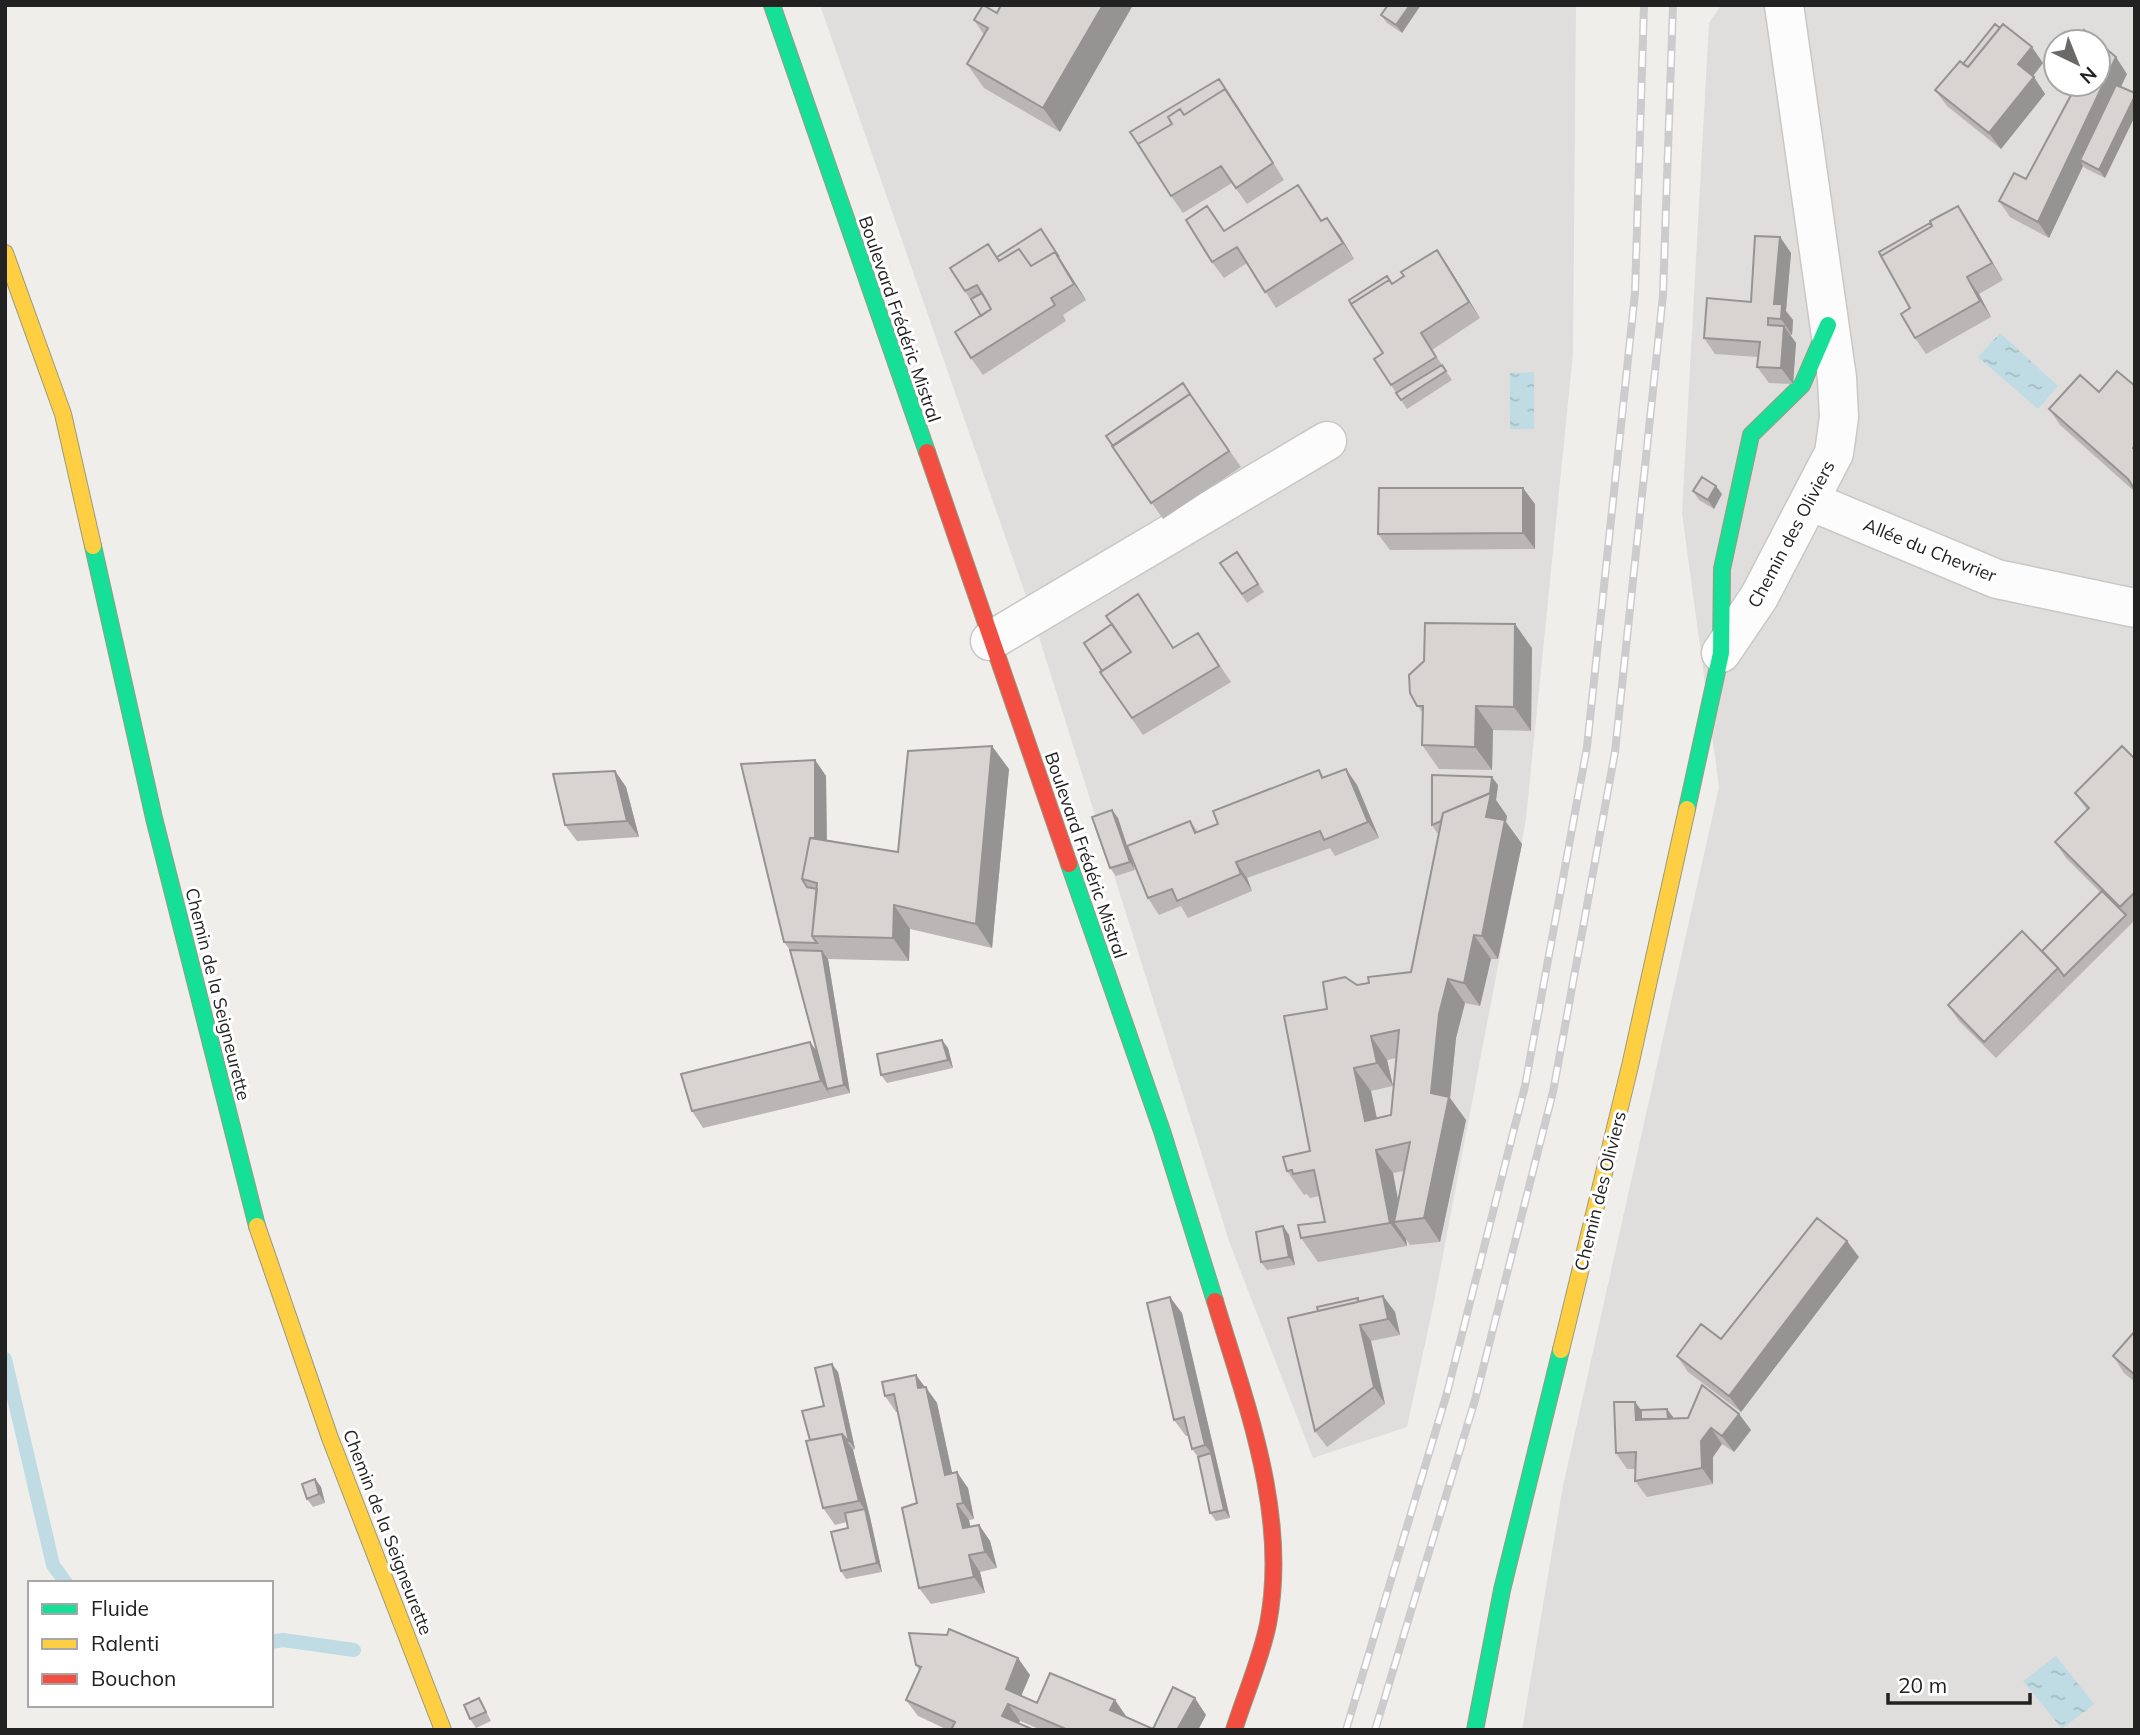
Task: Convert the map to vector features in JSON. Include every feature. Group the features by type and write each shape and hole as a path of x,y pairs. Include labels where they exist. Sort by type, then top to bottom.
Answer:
{"street":[{"name":"Boulevard Frédéric Mistral","path":"772,5 990,641 1162,1131 1268,1487 1274,1556 1268,1624 1234,1730"},
{"name":"Chemin des Oliviers","path":"1721,653 1759,597 1834,453 1839,417 1837,378 1784,5"},
{"name":"Chemin de la Seigneurette","path":"5,253 63,414 153,818 254,1217 330,1438 443,1730"},
{"name":"Chemin des Oliviers","path":"1475,1730 1502,1590 1630,1066 1721,653 1722,569 1751,435 1802,385 1828,325"},
{"path":"990,641 1327,441"},
{"name":"Allée du Chevrier","path":"1810,501 1997,579 2134,606"}],"shaded area":[{"path":"820,5 1576,5 1573,353 1526,819 1434,1302 1407,1427 1313,1458 1230,1244 1027,599"},
{"path":"1721,5 2135,5 2135,1730 1522,1730 1563,1486 1719,787 1682,513 1709,23"}],"water":[{"path":"2000,333 2058,386 2038,409 1978,357"},
{"path":"1534,372 1534,429 1510,429 1510,373"},
{"path":"2056,1656 2094,1704 2062,1729 2023,1681"}],"building":[{"path":"983,5 997,13 1001,5 1103,5 1043,108 967,64 988,28 974,20"},
{"path":"1388,5 1410,5 1396,25 1381,15"},
{"path":"1995,24 2000,28 1968,67 1963,64"},
{"path":"2003,24 2032,47 2018,64 2034,77 1989,133 1935,90 1960,61 1968,67"},
{"path":"1219,79 1230,96 1225,89 1184,115 1180,109 1168,117 1172,124 1138,144 1130,132"},
{"path":"2116,85 2135,93 2135,96 2099,170 2080,160"},
{"path":"1225,89 1273,163 1236,188 1221,166 1171,196 1138,144 1172,124 1168,117 1180,109 1184,115"},
{"path":"2069,98 2097,98 2038,222 1999,201 2014,173 2026,179"},
{"path":"1298,185 1321,221 1327,218 1343,243 1265,292 1237,247 1212,262 1186,220 1207,206 1224,231"},
{"path":"1958,206 1992,263 1967,277 1980,301 1915,338 1901,314 1910,308 1881,256 1932,226 1930,221"},
{"path":"1930,223 1932,226 1881,256 1879,252"},
{"path":"1041,229 1059,257 1055,252 1031,266 1019,249 999,261 997,257"},
{"path":"1755,236 1780,237 1774,304 1782,304 1781,319 1768,318 1768,325 1784,326 1781,368 1757,367 1760,342 1704,338 1707,298 1751,302"},
{"path":"988,244 999,261 1019,249 1031,266 1055,252 1074,284 1051,298 1055,305 971,358 955,332 991,309 977,285 965,291 950,268"},
{"path":"1437,250 1469,302 1421,333 1436,357 1391,385 1374,359 1383,353 1351,304 1389,280 1392,284 1404,276 1401,272"},
{"path":"1387,276 1392,284 1389,280 1351,304 1349,300"},
{"path":"982,293 991,309 981,316 971,299"},
{"path":"1442,365 1446,371 1401,400 1396,393"},
{"path":"2117,371 2135,386 2135,490 2128,479 2049,409 2080,375 2099,392"},
{"path":"1183,383 1190,394 1113,446 1106,436"},
{"path":"1190,394 1229,451 1151,503 1112,446"},
{"path":"1702,477 1716,486 1708,500 1693,491"},
{"path":"1379,488 1523,488 1523,533 1378,534"},
{"path":"1237,552 1258,584 1242,594 1220,563"},
{"path":"1138,594 1173,648 1198,633 1219,666 1132,718 1100,672 1131,652 1106,616"},
{"path":"1425,623 1515,624 1514,707 1476,706 1475,747 1422,745 1423,706 1417,706 1410,693 1409,675 1424,661"},
{"path":"1112,624 1131,652 1102,671 1084,643"},
{"path":"992,746 976,924 894,905 893,938 812,936 817,883 802,879 810,838 898,852 908,751"},
{"path":"2122,746 2135,759 2135,892 2120,907 2055,842 2089,808 2075,793"},
{"path":"815,760 815,838 810,838 802,879 807,887 817,889 812,936 817,943 784,942 741,764"},
{"path":"1346,769 1368,822 1324,840 1320,831 1236,862 1241,874 1177,901 1172,889 1148,898 1127,846 1190,821 1195,833 1218,824 1213,811 1319,770 1322,778"},
{"path":"615,771 627,821 565,825 553,774"},
{"path":"1432,775 1492,777 1490,793 1443,813 1441,821 1432,825"},
{"path":"1491,793 1486,817 1505,820 1482,936 1474,935 1464,983 1448,979 1439,1014 1431,1093 1449,1097 1424,1218 1394,1222 1410,1142 1376,1150 1390,1223 1301,1238 1298,1225 1325,1222 1314,1170 1293,1174 1292,1170 1287,1171 1283,1157 1310,1151 1284,1016 1327,1009 1323,982 1345,977 1357,985 1369,983 1368,977 1411,972 1443,813","holes":["1399,1030 1391,1115 1365,1121 1354,1068 1377,1063 1371,1036"]},
{"path":"1112,810 1130,862 1110,868 1092,817"},
{"path":"2102,891 2126,915 2064,976 2042,951"},
{"path":"2022,931 2058,968 1984,1042 1948,1005"},
{"path":"790,950 822,951 844,1085 827,1089"},
{"path":"942,1040 948,1060 881,1075 877,1054"},
{"path":"810,1042 821,1081 692,1111 681,1074"},
{"path":"1817,1218 1847,1241 1729,1396 1677,1356 1701,1324 1721,1339"},
{"path":"1283,1226 1289,1257 1261,1262 1256,1232"},
{"path":"1383,1296 1388,1319 1360,1325 1374,1387 1315,1431 1288,1318"},
{"path":"1170,1297 1205,1445 1192,1449 1184,1417 1174,1420 1147,1303"},
{"path":"1358,1298 1358,1302 1318,1311 1317,1307"},
{"path":"2135,1331 2135,1375 2113,1356"},
{"path":"832,1364 849,1441 842,1434 810,1440 802,1411 824,1406 815,1368"},
{"path":"916,1375 918,1388 926,1387 945,1475 957,1472 963,1503 957,1504 963,1528 979,1525 985,1552 969,1555 974,1577 919,1588 902,1508 917,1503 894,1394 885,1396 882,1382"},
{"path":"1702,1385 1739,1414 1722,1436 1711,1428 1701,1441 1702,1468 1635,1481 1636,1452 1616,1453 1614,1402 1635,1402 1636,1420 1688,1418"},
{"path":"1667,1409 1668,1419 1641,1419 1641,1410"},
{"path":"842,1434 859,1501 823,1508 806,1441"},
{"path":"1211,1453 1224,1510 1210,1513 1198,1457"},
{"path":"315,1479 319,1494 307,1499 302,1484"},
{"path":"865,1509 877,1563 841,1571 831,1532 848,1528 845,1513"},
{"path":"949,1629 1018,1658 1006,1689 1037,1703 1050,1673 1115,1700 1110,1710 1153,1729 1173,1687 1195,1698 1177,1730 1068,1730 1008,1704 1002,1716 1034,1730 951,1730 955,1722 906,1700 921,1667 916,1665 909,1633 947,1635"},
{"path":"479,1698 486,1712 470,1719 464,1705"}],"waterway":[{"path":"5,1359 53,1565 65,1581"},
{"path":"273,1642 283,1640 354,1650"}],"railway":[{"path":"1346,1730 1447,1393 1525,1086 1587,747 1635,293 1644,5"},
{"path":"1375,1730 1475,1400 1553,1092 1615,752 1663,295 1673,5"}],"traffic: fast":[{"path":"772,5 927,452"},
{"path":"1687,809 1721,653 1722,569 1751,435 1802,385 1828,325"},
{"path":"93,546 154,818 257,1226"},
{"path":"1069,864 1162,1131 1215,1301"},
{"path":"1475,1730 1502,1590 1561,1350"}],"traffic: slow":[{"path":"5,253 63,414 93,546"},
{"path":"1561,1350 1630,1066 1687,809"},
{"path":"257,1226 330,1438 443,1730"}],"traffic: jam":[{"path":"927,452 1069,864"},
{"path":"1215,1301 1261,1460 1273,1542 1273,1583 1268,1624 1234,1730"}]}
